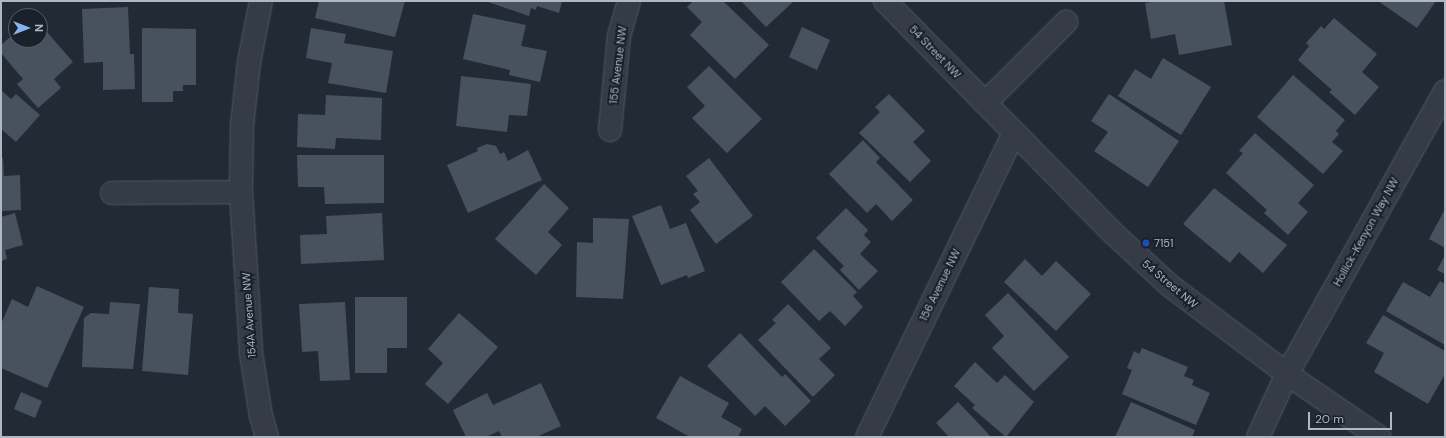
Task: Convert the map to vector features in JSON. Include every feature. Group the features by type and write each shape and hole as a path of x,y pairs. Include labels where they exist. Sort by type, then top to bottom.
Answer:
{"street":[{"name":"154A Avenue NW","path":"261,1 249,62 242,125 241,192 251,353 261,416 267,437"},
{"name":"155 Avenue NW","path":"610,130 619,36 629,1"},
{"name":"54 Street NW","path":"885,1 1014,133 1169,285 1287,374 1379,437"},
{"path":"985,103 1066,22"},
{"name":"Hollick-Kenyon Way NW","path":"1258,437 1287,374 1445,91"},
{"name":"156 Avenue NW","path":"867,437 1014,133"},
{"path":"112,193 241,192"}],"building":[{"path":"319,1 405,1 395,37 315,18"},
{"path":"485,1 562,1 559,13 537,6 536,10 531,8 529,16"},
{"path":"693,1 723,1 769,45 735,79 690,35 702,22 687,7"},
{"path":"741,1 794,1 766,27"},
{"path":"1157,1 1224,1 1232,45 1179,55 1175,34 1151,39 1145,3"},
{"path":"1378,1 1436,1 1417,28"},
{"path":"128,7 130,54 134,54 135,89 103,90 103,62 84,63 82,9"},
{"path":"473,14 526,25 521,46 547,51 540,82 509,75 510,70 463,59"},
{"path":"1334,18 1377,54 1362,72 1379,87 1355,115 1329,92 1332,90 1298,60 1309,46 1306,43 1321,26 1324,29"},
{"path":"802,27 830,40 817,70 789,57"},
{"path":"142,28 196,29 196,85 183,85 183,91 173,91 173,102 142,102"},
{"path":"311,28 346,34 344,43 393,51 386,93 328,83 332,63 306,58"},
{"path":"48,33 73,62 54,79 61,88 38,108 17,84 23,79 1,53 1,45 8,39 8,48 48,48"},
{"path":"1163,58 1211,87 1181,135 1118,96 1135,69 1151,79"},
{"path":"709,66 762,119 727,153 692,118 705,106 687,87"},
{"path":"1293,75 1345,120 1336,131 1339,134 1332,142 1343,151 1323,174 1257,117"},
{"path":"461,76 531,84 527,116 509,115 507,132 456,126"},
{"path":"1,90 11,99 16,94 40,115 16,142 1,129"},
{"path":"889,94 925,131 913,142 931,161 910,182 859,133 880,112 875,107"},
{"path":"1109,94 1179,141 1148,187 1094,151 1108,132 1091,121"},
{"path":"326,95 382,98 381,140 336,138 335,149 297,147 298,114 325,115"},
{"path":"1255,133 1314,185 1298,203 1308,212 1288,235 1264,213 1267,210 1226,173 1243,153 1239,151"},
{"path":"863,140 880,158 876,162 913,200 892,221 876,204 867,213 829,174"},
{"path":"487,144 496,146 500,154 504,152 508,161 528,150 542,180 468,213 447,165 478,151 477,148"},
{"path":"297,155 384,155 384,203 325,204 324,187 298,187"},
{"path":"1,158 3,158 4,176 20,175 21,210 1,211"},
{"path":"709,158 753,216 716,244 690,210 700,202 693,194 698,191 686,176"},
{"path":"544,184 569,208 548,232 562,245 536,275 495,239"},
{"path":"1214,188 1287,245 1263,273 1239,252 1230,263 1183,224"},
{"path":"661,205 670,229 686,223 705,271 688,278 687,275 661,285 632,216"},
{"path":"846,208 868,230 864,235 871,242 860,254 878,271 859,290 840,270 844,266 816,238"},
{"path":"1445,209 1445,248 1429,239"},
{"path":"15,213 23,245 5,250 7,259 1,261 1,217"},
{"path":"382,213 384,260 301,264 300,235 327,234 326,216"},
{"path":"593,218 629,219 623,299 576,297 577,242 593,243"},
{"path":"814,249 857,292 853,296 863,307 845,326 830,311 819,321 781,282"},
{"path":"1445,255 1445,274 1437,270"},
{"path":"1025,259 1042,276 1056,261 1091,294 1056,331 1004,282"},
{"path":"1440,281 1445,284 1445,345 1386,311 1403,282 1430,297"},
{"path":"37,286 84,307 47,388 1,368 1,324 12,299 28,307"},
{"path":"149,287 179,289 178,313 193,314 188,375 142,371"},
{"path":"1008,293 1069,357 1034,391 992,348 1004,336 985,315"},
{"path":"355,297 407,297 407,348 387,348 387,373 355,373"},
{"path":"110,302 140,304 133,369 82,367 84,318 91,313 109,314"},
{"path":"345,302 350,380 320,381 318,351 302,352 299,304"},
{"path":"788,304 831,348 819,359 835,375 813,397 758,340 776,323 772,320"},
{"path":"459,313 498,347 448,404 425,384 443,363 428,349"},
{"path":"1383,315 1445,351 1445,374 1428,404 1374,372 1384,353 1366,343"},
{"path":"740,333 782,377 785,374 811,401 785,426 765,406 755,416 707,366"},
{"path":"1142,348 1188,367 1184,376 1194,380 1192,385 1210,393 1196,425 1122,394 1132,370 1127,368 1134,351 1139,354"},
{"path":"975,362 997,383 1005,375 1034,402 1006,437 972,408 975,405 954,386"},
{"path":"680,376 729,403 721,417 742,429 738,437 690,437 656,418"},
{"path":"541,383 561,426 536,437 502,437 499,431 486,437 466,437 453,410 487,393 493,405"},
{"path":"21,392 42,401 35,418 14,409"},
{"path":"958,402 991,437 949,437 936,423"},
{"path":"1131,402 1195,430 1192,437 1115,437"}],"place":[{"name":"7151","path":"1146,243"}]}
